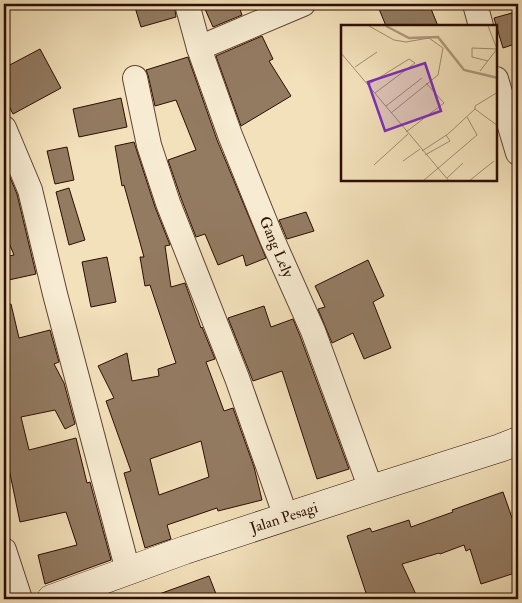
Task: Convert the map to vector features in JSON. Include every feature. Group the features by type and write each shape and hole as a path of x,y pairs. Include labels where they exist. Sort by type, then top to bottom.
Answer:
{"street":[{"name":"Gang Lely","path":"187,4 199,48 230,135 313,330 371,489"},
{"path":"199,48 303,4"},
{"path":"475,4 481,25"},
{"path":"135,78 149,145 168,203 237,378 286,518"},
{"path":"497,82 518,153"},
{"path":"4,128 30,190 55,294 128,571"},
{"name":"Jalan Pesagi","path":"51,599 185,550 518,441"},
{"path":"4,550 20,599"}],"building":[{"path":"134,4 174,4 176,17 141,27"},
{"path":"201,4 238,4 242,15 213,27"},
{"path":"377,4 429,4 438,25 386,25"},
{"path":"512,13 518,33 518,43 503,48 494,18"},
{"path":"262,36 273,59 269,61 291,96 241,126 216,56"},
{"path":"40,49 61,88 13,114 4,96 4,68"},
{"path":"188,57 217,140 266,258 246,266 243,255 218,265 205,234 196,237 168,160 196,150 176,100 155,106 146,70"},
{"path":"121,98 127,127 79,137 73,109"},
{"path":"134,142 155,207 170,245 165,246 171,287 185,283 201,328 215,359 206,362 224,411 233,408 254,467 262,500 218,511 217,508 167,525 171,539 145,548 124,473 131,471 106,401 114,398 98,366 127,353 132,381 159,376 158,369 176,363 150,285 145,286 140,257 144,257 124,185 122,186 115,146","holes":["201,441 209,477 159,495 150,459"]},
{"path":"67,147 74,180 55,184 47,151"},
{"path":"4,163 17,194 36,274 4,281 4,257 14,255 4,231"},
{"path":"69,188 85,240 69,245 56,192"},
{"path":"306,212 314,231 287,239 279,220"},
{"path":"107,257 116,302 91,307 82,262"},
{"path":"368,260 384,296 373,302 391,348 364,359 353,333 332,343 318,309 325,307 315,286"},
{"path":"11,304 19,338 50,330 59,362 54,364 64,383 75,424 65,429 55,410 21,417 29,450 76,438 87,483 90,482 111,560 45,584 38,555 77,545 66,512 20,522 8,464 4,465 4,305"},
{"path":"264,306 271,327 293,319 349,469 317,479 282,371 253,381 228,318"},
{"path":"503,492 518,535 518,572 481,584 470,549 466,551 464,545 440,554 402,564 418,599 368,599 347,536 370,528 372,532 409,520 411,527"},
{"path":"209,576 218,599 151,599 151,597"}]}
